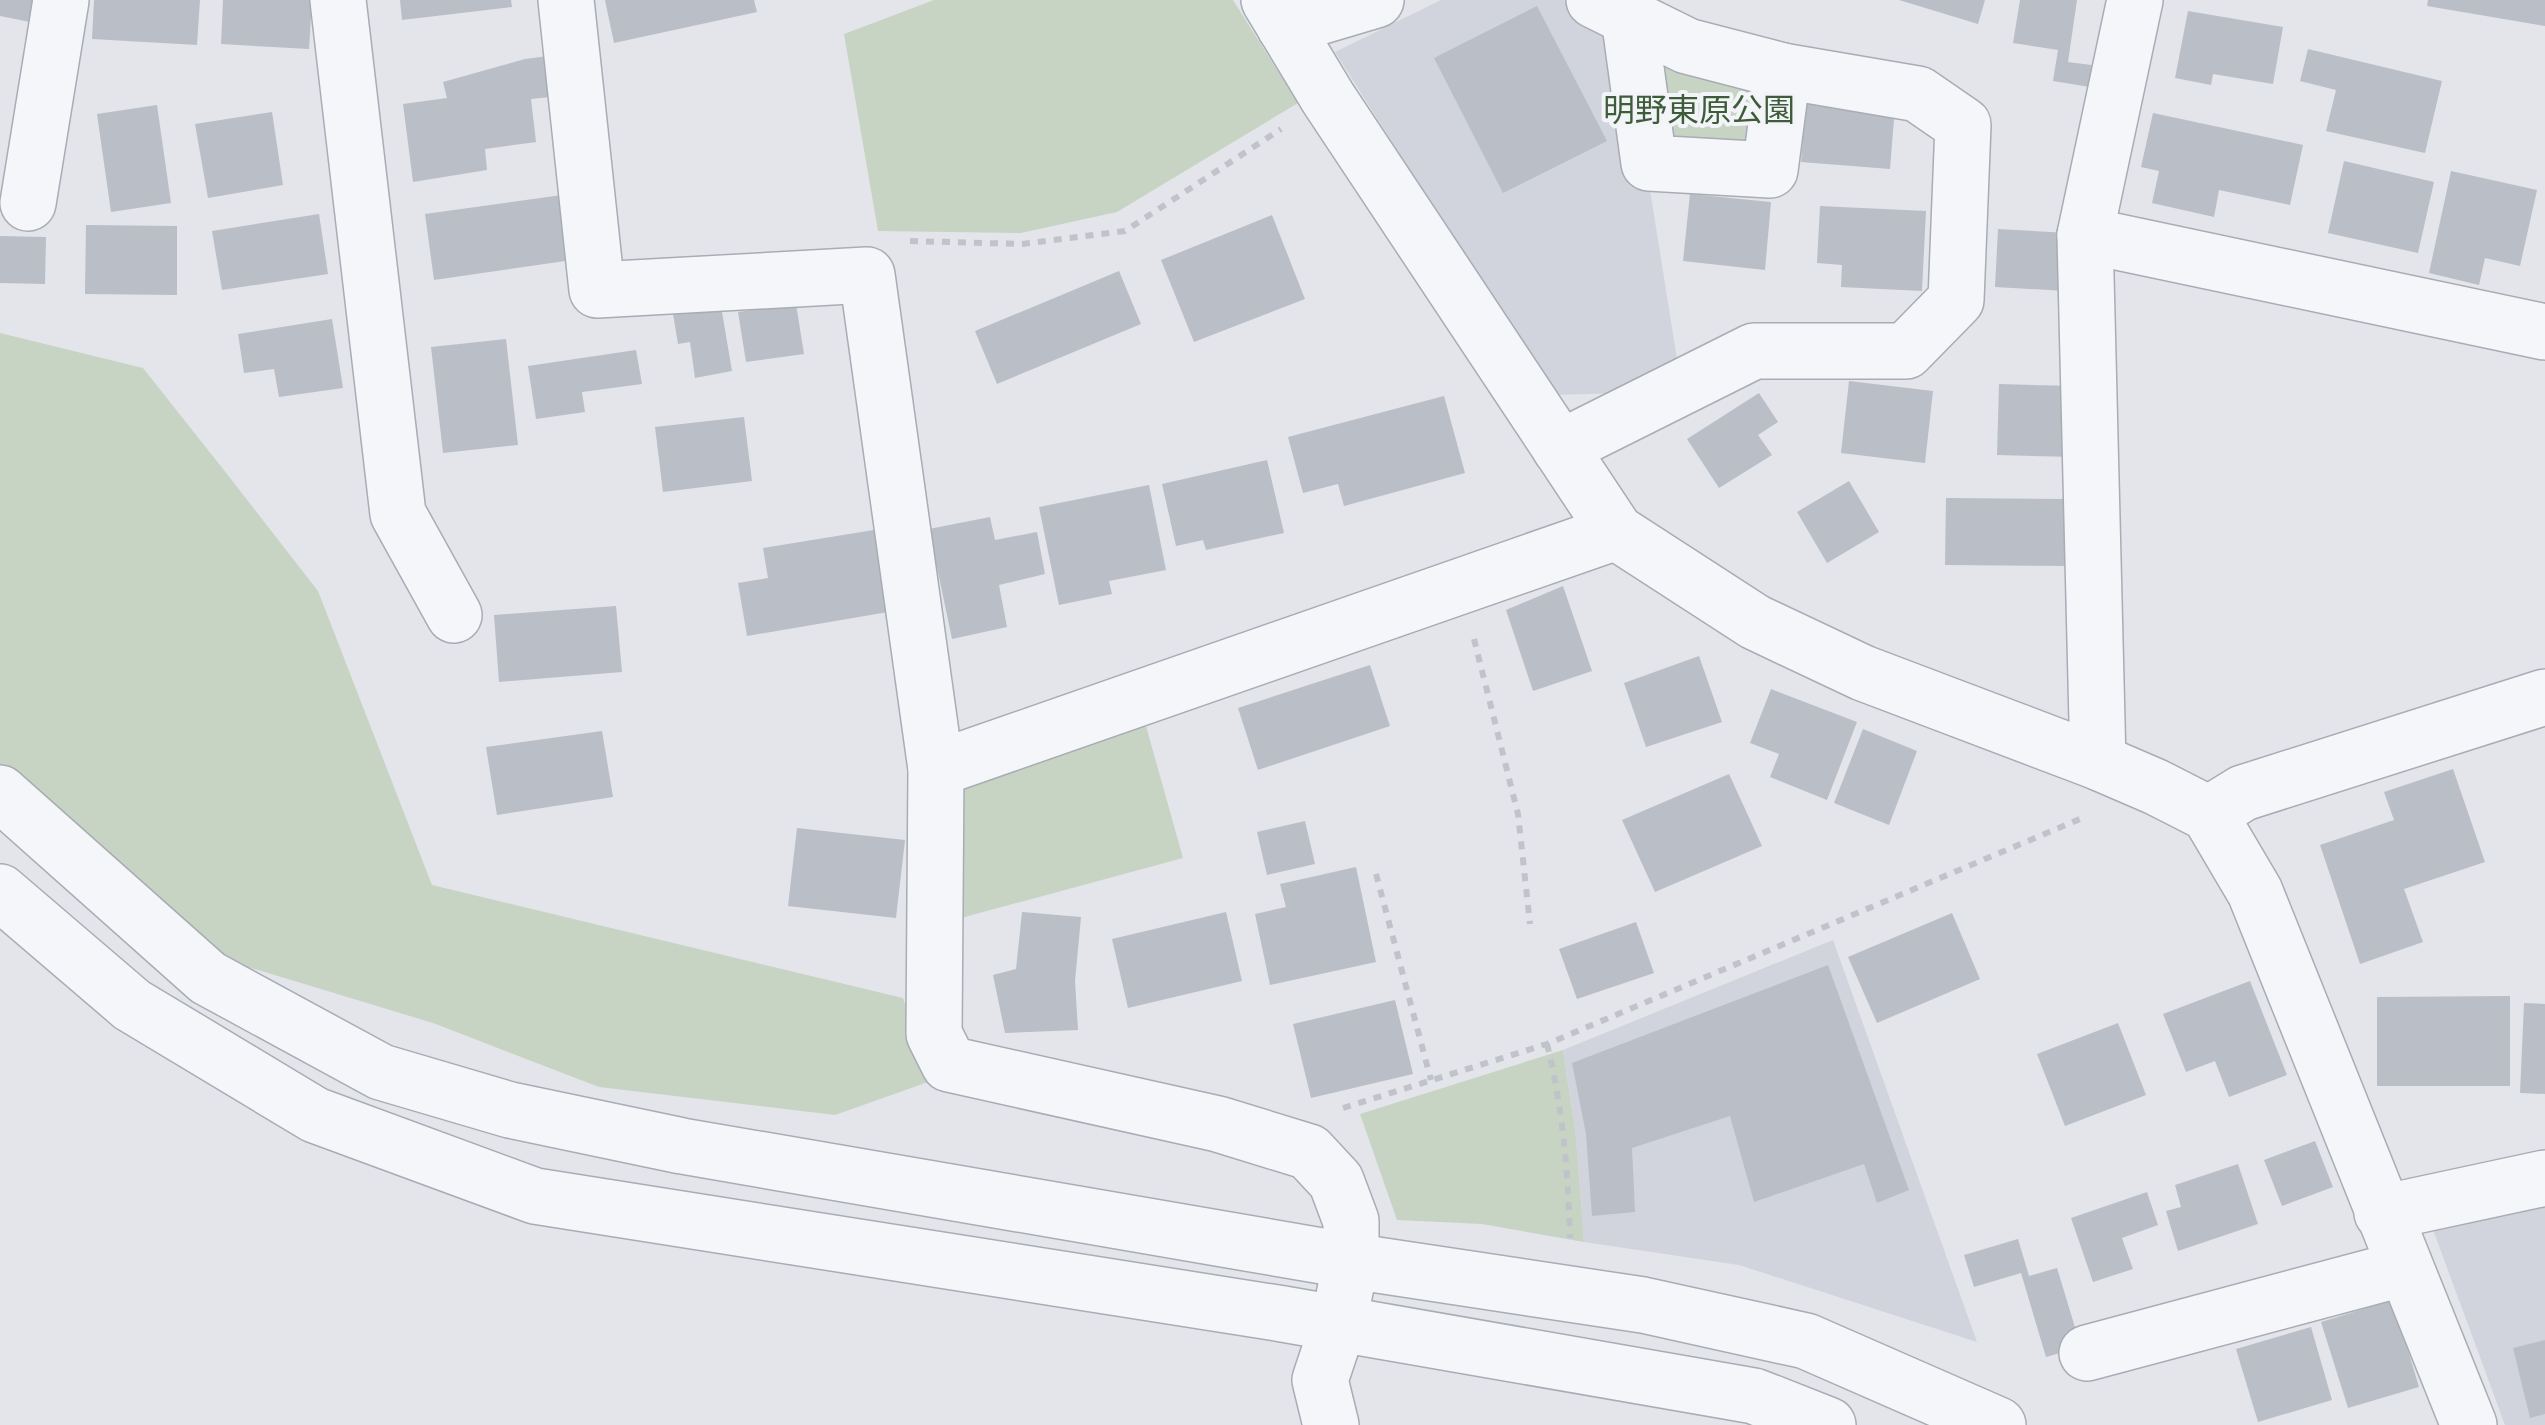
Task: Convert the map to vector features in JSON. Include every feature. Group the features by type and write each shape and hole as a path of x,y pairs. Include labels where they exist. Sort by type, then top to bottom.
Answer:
{"street":[{"path":"28,202 61,0"},
{"path":"338,0 398,514 454,615"},
{"path":"566,0 596,290 866,275 936,768 934,1034 949,1064 1218,1124 1309,1152 1336,1181 1351,1222 1351,1262 1338,1326 1320,1380 1331,1425"},
{"path":"1376,0 1277,14 1328,98 1616,532 1755,622 1845,665 2098,762 2209,814 2255,892 2469,1425"},
{"path":"2098,762 2085,236 2135,0"},
{"path":"1560,448 1754,350 1906,351 1956,300 1963,125 1918,94 1783,71 1686,46 1612,9"},
{"path":"1612,9 1649,164 1770,170 1783,71"},
{"path":"2085,236 2545,332"},
{"path":"936,768 1616,532"},
{"path":"2209,814 2243,794 2545,697"},
{"path":"0,793 208,978 381,1072 510,1110 682,1146 1351,1262 1643,1305 1806,1342 1998,1425"},
{"path":"0,892 132,1005 315,1115 534,1196 1264,1311 1754,1396 1828,1425"},
{"path":"2382,1213 2545,1178"},
{"path":"2087,1353 2405,1268"}],"path":[{"path":"866,275 864,240 1022,244 1125,232 1328,98"},
{"path":"1458,585 1518,814 1530,924"},
{"path":"1267,1138 1310,1119 1547,1044 2156,786"},
{"path":"1376,874 1430,1080"},
{"path":"1547,1044 1567,1154 1571,1254"}],"shaded area":[{"path":"1441,0 1563,0 1624,27 1677,359 1626,393 1552,395 1335,52"},
{"path":"1833,940 1977,1342 1739,1265 1584,1242 1576,1137 1563,1050"},
{"path":"2545,1190 2545,1425 2505,1425 2428,1216"}],"green space":[{"path":"934,0 1233,0 1298,103 1117,212 1021,233 878,231 844,34"},
{"name":"明野東原公園","path":"1639,44 1776,82 1766,165 1654,158"},
{"path":"0,333 143,368 227,474 318,591 432,885 903,998 931,1081 835,1115 599,1087 433,1023 182,947 0,801"},
{"path":"1146,726 1183,858 961,918 959,797 965,783"},
{"path":"1563,1050 1576,1137 1584,1242 1482,1224 1397,1220 1360,1114"}],"building":[{"path":"0,0 39,0 35,23 0,16"},
{"path":"94,0 200,0 197,45 92,39"},
{"path":"223,0 312,0 309,49 221,44"},
{"path":"400,0 511,0 512,7 402,20"},
{"path":"605,0 754,0 757,12 614,43"},
{"path":"1899,0 1985,0 1978,24"},
{"path":"2020,0 2077,0 2068,62 2099,66 2096,88 2053,81 2058,50 2013,43"},
{"path":"2428,0 2545,0 2545,26 2427,6"},
{"path":"1537,6 1607,141 1503,193 1434,58"},
{"path":"2188,11 2283,27 2273,84 2213,74 2211,85 2175,78"},
{"path":"2308,49 2442,81 2425,153 2326,131 2336,90 2300,81"},
{"path":"556,55 561,96 531,99 536,142 485,149 487,170 413,182 403,104 447,98 443,82 525,59"},
{"path":"1806,100 1895,107 1890,169 1801,162"},
{"path":"157,105 171,203 111,212 97,114"},
{"path":"272,112 283,185 208,198 195,124"},
{"path":"2153,113 2303,145 2290,205 2219,190 2214,217 2152,203 2159,171 2141,167"},
{"path":"2344,161 2434,182 2418,253 2328,233"},
{"path":"2451,171 2537,190 2520,266 2485,258 2479,285 2429,273"},
{"path":"1690,194 1771,202 1765,270 1683,261"},
{"path":"562,195 572,260 434,280 425,214"},
{"path":"1820,206 1926,211 1922,291 1841,287 1842,265 1817,263"},
{"path":"319,214 328,274 222,290 212,231"},
{"path":"1272,215 1305,299 1194,342 1161,260"},
{"path":"86,225 177,226 177,295 85,294"},
{"path":"1998,229 2070,233 2067,291 1995,287"},
{"path":"0,236 46,237 45,284 0,283"},
{"path":"1119,271 1141,324 997,384 975,331"},
{"path":"796,304 804,354 746,362 738,312"},
{"path":"721,306 732,371 695,378 690,342 678,344 673,314"},
{"path":"332,319 343,388 279,397 274,369 244,373 238,334"},
{"path":"506,339 518,445 443,453 431,347"},
{"path":"636,350 642,384 582,392 585,412 536,419 528,366"},
{"path":"1849,381 1933,391 1925,463 1841,453"},
{"path":"1999,384 2074,386 2073,457 1997,455"},
{"path":"1759,393 1778,422 1758,435 1772,455 1719,488 1687,439"},
{"path":"1444,396 1465,473 1344,506 1338,484 1303,493 1288,437"},
{"path":"744,417 752,481 663,492 655,427"},
{"path":"1267,460 1284,533 1206,550 1203,540 1176,546 1162,484"},
{"path":"1849,481 1879,532 1827,563 1797,512"},
{"path":"1149,485 1166,570 1109,581 1112,594 1059,605 1039,507"},
{"path":"1946,498 2073,499 2073,566 1945,565"},
{"path":"990,517 995,540 1037,532 1045,574 999,585 1007,627 952,639 929,529"},
{"path":"880,529 894,611 747,636 738,583 768,578 763,548"},
{"path":"1563,586 1592,671 1533,691 1506,610"},
{"path":"616,606 622,672 499,682 494,615"},
{"path":"1699,656 1722,722 1646,747 1624,683"},
{"path":"1370,665 1390,726 1258,770 1238,708"},
{"path":"1771,689 1857,722 1827,800 1770,777 1779,754 1750,743"},
{"path":"1863,729 1917,751 1889,825 1834,803"},
{"path":"602,731 613,797 497,815 486,747"},
{"path":"2453,769 2485,862 2404,889 2423,942 2360,964 2320,845 2394,820 2384,792"},
{"path":"1729,774 1762,846 1655,892 1622,820"},
{"path":"1305,821 1315,864 1267,875 1257,832"},
{"path":"797,828 905,840 896,918 788,906"},
{"path":"1356,867 1376,962 1270,985 1255,914 1286,907 1280,884"},
{"path":"1022,912 1081,917 1075,981 1078,1030 1005,1033 993,975 1016,969"},
{"path":"1226,912 1242,981 1128,1008 1112,939"},
{"path":"1952,913 1980,979 1877,1023 1848,957"},
{"path":"1636,922 1654,973 1577,999 1559,949"},
{"path":"1828,965 1909,1190 1877,1203 1864,1164 1754,1202 1730,1116 1632,1148 1635,1212 1592,1216 1586,1134 1572,1063"},
{"path":"2250,981 2287,1075 2229,1097 2215,1061 2186,1072 2163,1014"},
{"path":"2510,996 2510,1086 2377,1086 2377,997"},
{"path":"1395,1000 1413,1074 1311,1098 1293,1024"},
{"path":"2524,1003 2545,1004 2545,1094 2520,1093"},
{"path":"2118,1023 2146,1095 2065,1126 2037,1054"},
{"path":"2315,1141 2333,1187 2282,1206 2264,1160"},
{"path":"2238,1164 2258,1224 2178,1251 2166,1211 2181,1207 2175,1185"},
{"path":"2147,1192 2158,1225 2122,1238 2133,1269 2093,1282 2071,1218"},
{"path":"2018,1239 2029,1276 2057,1268 2081,1347 2046,1357 2021,1273 1974,1287 1964,1255"},
{"path":"2393,1300 2419,1387 2348,1408 2321,1322"},
{"path":"2311,1327 2332,1400 2258,1422 2236,1349"},
{"path":"2545,1340 2545,1414 2530,1418 2513,1348"}]}
